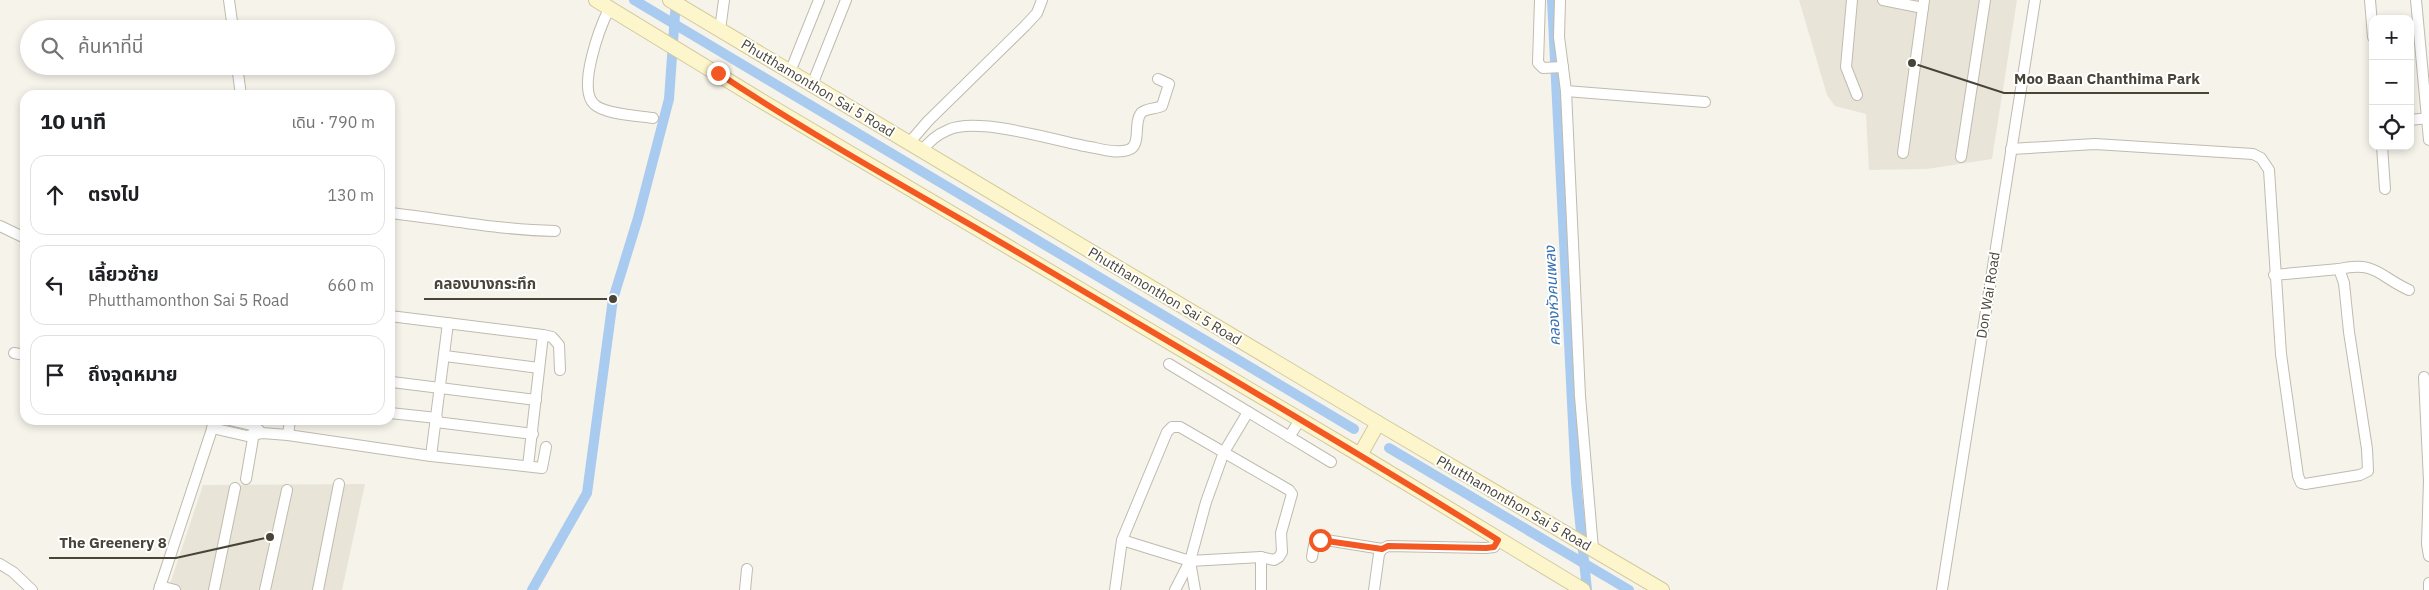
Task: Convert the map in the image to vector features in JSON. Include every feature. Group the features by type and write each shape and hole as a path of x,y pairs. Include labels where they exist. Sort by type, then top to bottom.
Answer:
{"main road":[{"path":"596,0 670,46 1360,455 1579,588"},
{"name":"Phutthamonthon Sai 5 Road","path":"670,0 1378,423 1662,590"},
{"path":"1360,455 1378,423"}],"street":[{"path":"229,0 232,20"},
{"path":"720,30 724,0"},
{"path":"790,72 819,0"},
{"path":"812,85 846,0"},
{"path":"909,143 928,121 1025,26 1037,13 1042,0"},
{"path":"1540,0 1538,63 1542,68 1560,67"},
{"path":"1560,0 1560,67 1566,91 1580,396 1593,549"},
{"path":"1852,0 1846,67 1857,96"},
{"path":"1883,0 1924,4 1904,153"},
{"path":"1961,157 1985,0"},
{"name":"Don Wai Road","path":"1942,590 2035,0"},
{"path":"2370,0 2371,15"},
{"path":"2416,0 2429,140"},
{"path":"609,9 600,28 593,56 588,86 589,98 594,105 602,110 653,118"},
{"path":"238,75 240,90"},
{"path":"922,151 932,138 949,129 976,126 1112,152 1128,150 1134,145 1140,114 1146,109 1162,106 1165,100 1169,84 1158,79"},
{"path":"1566,91 1705,102"},
{"path":"2414,120 2428,118"},
{"path":"2011,149 2095,144 2253,154 2262,158 2269,170 2280,354 2298,476 2301,483 2305,484 2360,475 2368,471 2369,465 2349,332 2344,283 2339,269"},
{"path":"2382,150 2385,189"},
{"path":"395,214 462,221 488,227 555,231"},
{"path":"0,226 20,236"},
{"path":"2274,275 2365,266 2376,269 2387,279 2409,290"},
{"path":"395,317 552,337 559,345 560,370"},
{"path":"431,456 448,323"},
{"path":"528,466 533,434 542,335"},
{"path":"14,353 20,354"},
{"path":"445,356 540,368"},
{"path":"1169,364 1331,462"},
{"path":"2424,377 2429,472 2427,544 2429,556"},
{"path":"395,382 440,386 536,400"},
{"path":"395,413 533,434"},
{"path":"1175,590 1190,561 1206,502 1225,456 1250,413"},
{"path":"1289,437 1300,420"},
{"path":"175,590 160,588 214,425"},
{"path":"219,425 431,456 542,468 546,448"},
{"path":"241,425 257,432"},
{"path":"288,435 289,425"},
{"path":"1115,590 1122,540 1167,432 1172,427 1180,427 1225,456 1289,490 1292,494 1281,533 1280,557 1274,560 1261,556 1190,561 1122,540"},
{"path":"246,480 257,432"},
{"path":"318,590 339,484"},
{"path":"214,590 235,488"},
{"path":"266,590 286,490"},
{"path":"1312,556 1314,545 1320,540 1382,549 1388,546 1486,548 1494,547 1498,540"},
{"path":"1374,590 1382,549"},
{"path":"1261,556 1261,590"},
{"path":"1190,561 1196,590"},
{"path":"0,564 13,572 32,590"},
{"path":"745,590 747,569"},
{"path":"2429,583 2429,590"}],"shaded area":[{"path":"1799,0 2017,0 1992,159 1927,169 1869,170 1866,114 1835,106 1827,95"},
{"path":"365,484 342,590 168,590 203,485"}],"waterway":[{"path":"634,0 1354,429"},
{"path":"532,590 587,493 613,299 638,218 669,99 676,0"},
{"name":"คลองหัวคนเพลง","path":"1552,0 1576,483 1587,590"},
{"path":"1389,448 1629,590"}],"place":[{"name":"Moo Baan Chanthima Park","path":"1912,63"},
{"name":"คลองบางกระทึก","path":"613,299"},
{"name":"The Greenery 8","path":"270,537"}],"route":[{"path":"718,73 925,199 1360,455 1498,540 1494,547 1486,548 1388,546 1382,549 1320,540"}]}
